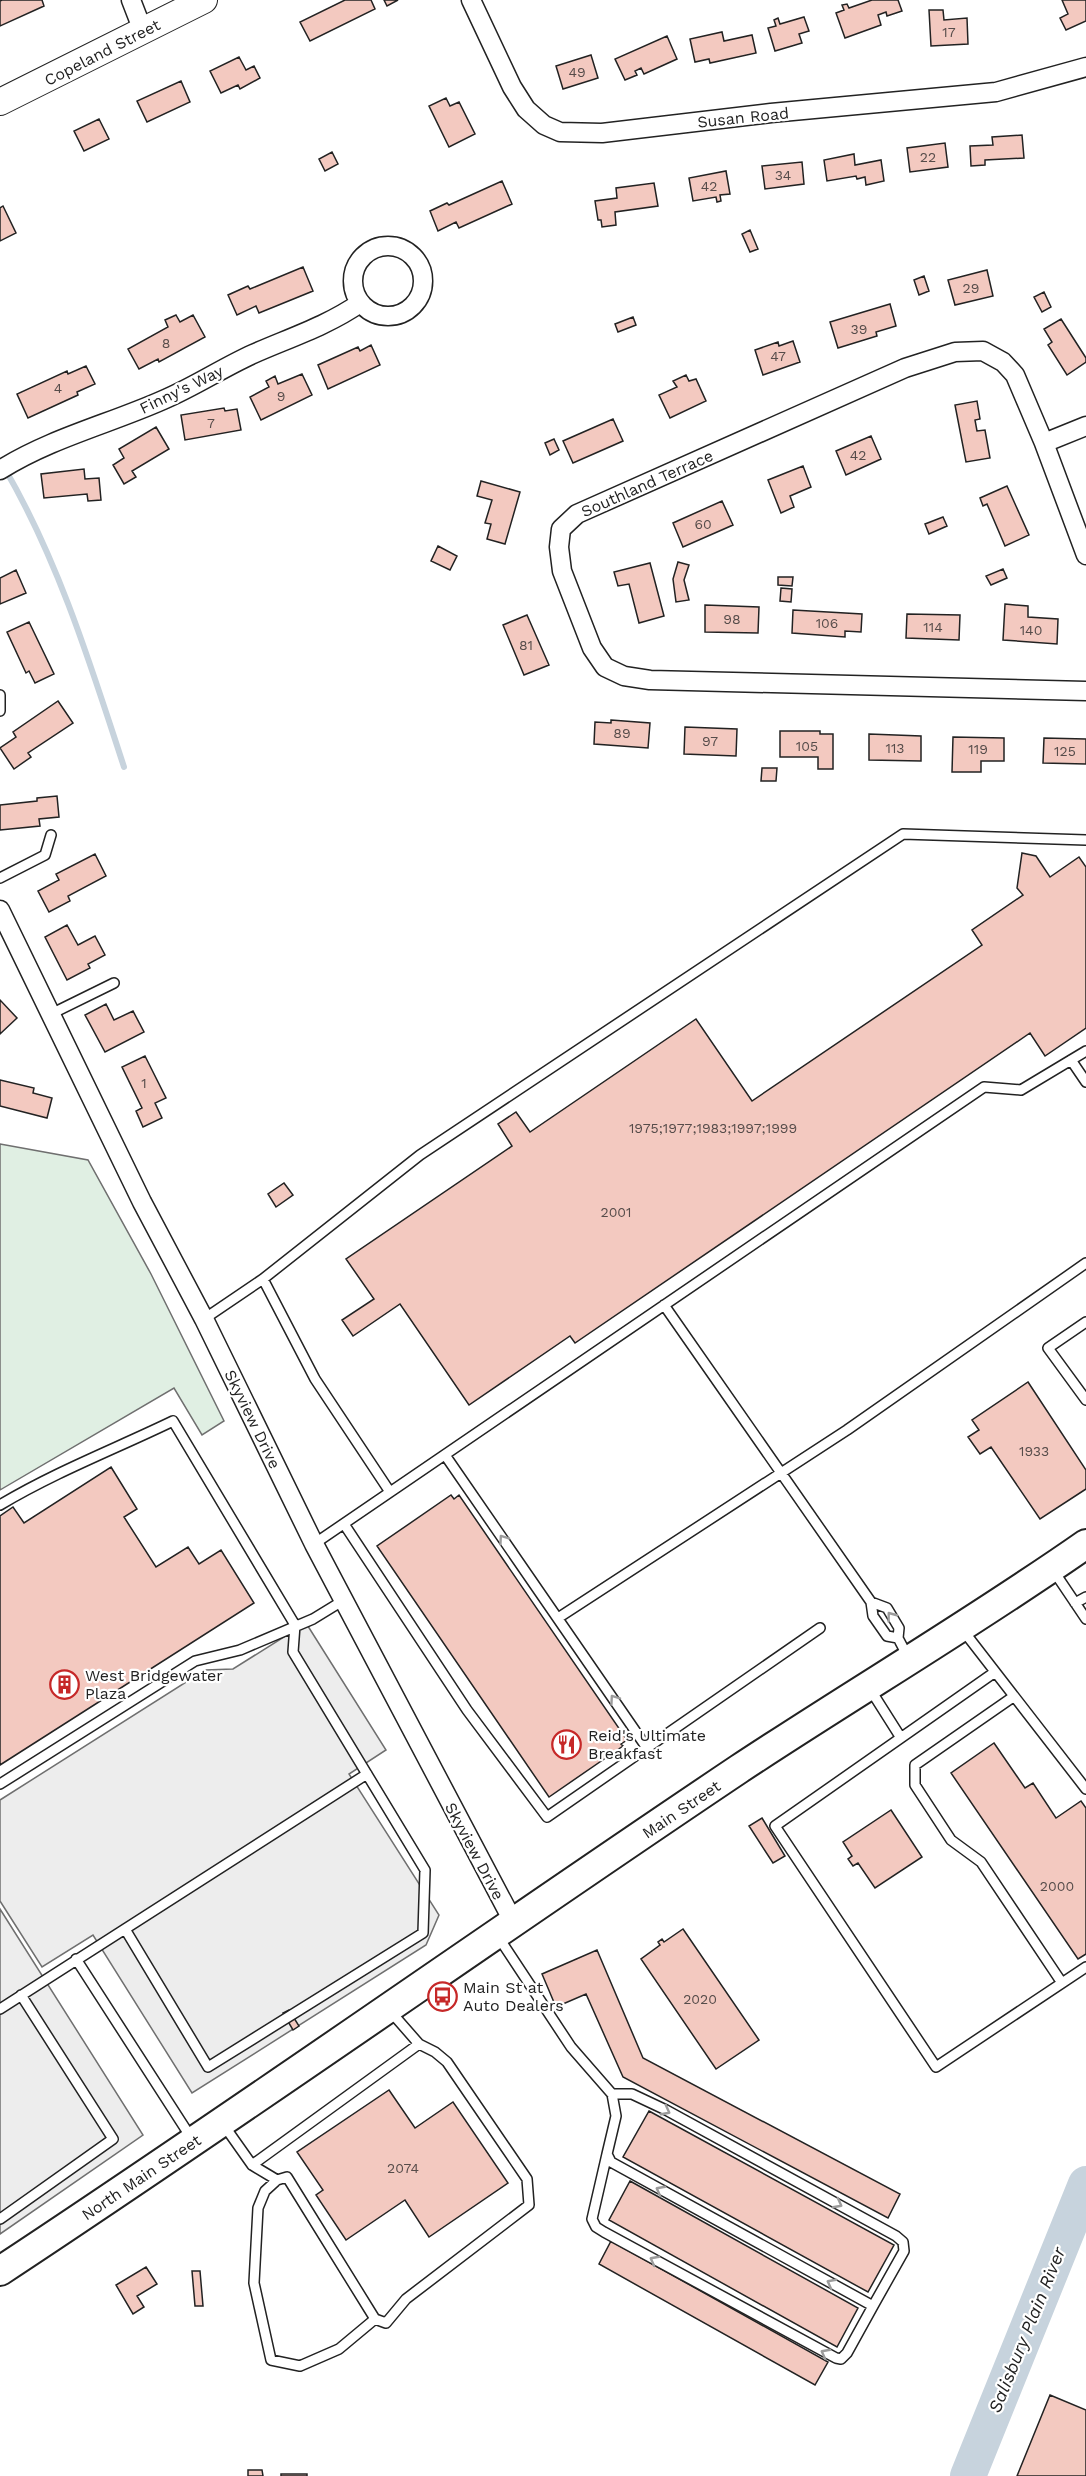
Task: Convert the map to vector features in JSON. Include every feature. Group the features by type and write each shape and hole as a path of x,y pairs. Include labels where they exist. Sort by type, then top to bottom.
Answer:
{"main road":[{"name":"Copeland Street","path":"0,102 204,0"},
{"name":"Main Street","path":"281,2080 738,1770 868,1686 904,1649 961,1627 1086,1544"},
{"name":"North Main Street","path":"0,2271 281,2080"}],"street":[{"path":"131,0 143,31"},
{"name":"Susan Road","path":"471,0 512,87 526,109 544,125 560,132 602,133 771,113 996,92 1086,67"},
{"name":"Finny's Way","path":"0,470 63,438 164,400 236,362 334,319 360,303"},
{"name":"Southland Terrace","path":"1086,555 1044,443 1015,375 1003,362 983,351 955,352 905,368 577,514 561,529 559,547 562,571 592,648 605,667 624,676 650,680 1086,691"},
{"path":"1044,443 1086,426"},
{"name":"Skyview Drive","path":"0,910 142,1202 204,1319 505,1929"}],"lane":[{"path":"0,695 0,711"},
{"path":"204,1319 263,1278 420,1155 903,834 1086,840"},
{"path":"0,878 45,855 51,836"},
{"path":"51,1014 114,983"},
{"path":"314,1544 984,1087 1021,1090 1086,1051"},
{"path":"1071,1060 1086,1082"},
{"path":"558,1618 847,1430 1086,1263"},
{"path":"263,1278 315,1379 390,1492"},
{"path":"664,1305 871,1602 873,1616 887,1636 904,1649"},
{"path":"1086,1322 1048,1348 1086,1400"},
{"path":"0,1505 39,1482 173,1421 295,1625 293,1652 425,1870 423,1933 208,2067 125,1929"},
{"path":"445,1455 647,1748"},
{"path":"344,1524 467,1710 547,1817 820,1628"},
{"path":"1051,1568 1086,1619"},
{"path":"1076,1603 1086,1597"},
{"path":"0,1784 195,1661 240,1650 313,1619 344,1600"},
{"path":"871,1602 887,1608 899,1628 904,1649"},
{"path":"961,1627 1013,1696 1082,1779 1086,1789"},
{"path":"995,1672 775,1826 936,2067 1086,1967"},
{"path":"868,1686 901,1738"},
{"path":"1013,1696 915,1765 915,1785 951,1840 981,1862 1062,1983"},
{"path":"0,2009 367,1774"},
{"path":"505,1929 572,2047 612,2094 616,2116 592,2218 596,2227 841,2359 847,2353 904,2251 903,2242 896,2236 666,2110 632,2094 612,2094"},
{"path":"76,1959 194,2141"},
{"path":"0,2219 113,2139 21,1995"},
{"path":"375,2319 339,2349 300,2366 272,2360 254,2283 258,2208 265,2191 277,2180 287,2177 375,2319 386,2323 406,2299 530,2205 527,2179 447,2062 435,2052 419,2044 388,2008"},
{"path":"252,2165 419,2044"},
{"path":"222,2122 252,2165 277,2180"},
{"path":"607,2154 618,2168 873,2306"}],"green space":[{"path":"0,1144 88,1160 151,1274 224,1421 202,1435 174,1388 0,1490"}],"shaded area":[{"path":"306,1623 386,1750 349,1774 439,1915 426,1945 192,2093 93,1935 42,1967 0,1901 0,1800 205,1670 233,1669"},
{"path":"0,1909 143,2135 0,2234"}],"building":[{"path":"42,0 44,6 0,26 0,1"},
{"path":"345,0 371,0 375,9 310,41 300,22"},
{"path":"384,0 398,0 387,6"},
{"path":"872,0 898,0 902,11 887,16 886,12 878,15 881,25 845,38 836,13 844,10 842,5 847,4 849,8"},
{"path":"1062,0 1086,0 1086,21 1066,30 1060,18 1068,14"},
{"path":"929,10 943,10 944,20 967,18 968,44 931,46"},
{"path":"804,17 809,31 799,34 802,43 775,51 768,28 776,26 774,20 778,18 780,24"},
{"path":"722,32 724,41 752,35 756,53 710,63 709,59 695,62 690,39"},
{"path":"667,36 677,59 644,74 641,68 635,71 637,75 625,80 615,59"},
{"path":"591,55 598,78 563,89 556,66"},
{"path":"239,57 246,70 254,66 260,78 240,89 238,85 221,93 210,71"},
{"path":"181,81 190,102 147,122 137,101"},
{"path":"446,98 450,106 459,102 475,134 449,147 429,106"},
{"path":"99,119 109,139 84,151 74,131"},
{"path":"1022,135 1024,158 985,160 985,165 971,166 970,146 993,145 992,137"},
{"path":"945,143 948,167 910,172 907,148"},
{"path":"332,152 338,164 325,171 319,159"},
{"path":"854,154 855,165 881,160 884,181 866,185 865,177 857,179 856,176 827,181 824,160"},
{"path":"802,162 804,184 765,189 762,166"},
{"path":"726,171 730,194 720,195 721,201 717,202 716,197 693,201 689,178"},
{"path":"502,181 512,204 459,228 456,222 438,231 430,211"},
{"path":"654,183 658,206 615,212 616,225 602,227 601,220 598,220 595,201 617,198 616,188"},
{"path":"3,206 16,233 0,241 0,208"},
{"path":"750,230 758,249 750,252 742,234"},
{"path":"303,267 313,291 259,313 256,306 237,315 228,295 248,286 250,289"},
{"path":"987,270 993,296 955,305 948,280"},
{"path":"924,276 929,291 919,295 914,280"},
{"path":"1044,292 1051,307 1042,312 1034,297"},
{"path":"890,304 896,326 876,332 877,336 838,348 830,322"},
{"path":"176,315 180,322 193,315 205,337 159,362 158,359 139,369 128,349 168,327 165,320"},
{"path":"633,317 636,325 618,332 615,324"},
{"path":"1061,319 1086,358 1086,362 1067,375 1048,345 1052,342 1044,329"},
{"path":"793,341 800,362 763,375 755,350 778,342 779,346"},
{"path":"371,345 380,365 328,389 318,365 358,347 360,351"},
{"path":"86,366 95,384 77,392 78,395 28,418 17,394 67,371 68,374"},
{"path":"302,374 312,395 261,420 250,397 269,387 266,381 275,376 278,384"},
{"path":"686,375 689,381 696,379 706,401 670,418 659,395 677,387 673,381"},
{"path":"977,401 980,419 975,420 977,431 985,430 990,458 966,462 955,405"},
{"path":"224,408 225,411 237,409 241,430 185,440 181,415"},
{"path":"613,419 623,441 573,463 563,441"},
{"path":"156,427 169,449 132,471 136,477 124,484 113,465 124,458 119,449"},
{"path":"871,436 881,459 846,475 836,451"},
{"path":"554,439 559,450 550,455 545,443"},
{"path":"803,466 811,487 790,496 794,507 781,513 768,480"},
{"path":"84,469 85,479 99,478 101,500 88,501 87,494 44,498 41,474"},
{"path":"481,481 520,492 505,544 487,539 491,524 485,523 492,500 477,496"},
{"path":"1007,486 1029,535 1005,546 987,504 983,506 980,498"},
{"path":"722,501 733,525 683,547 673,523"},
{"path":"943,517 947,526 929,534 925,524"},
{"path":"438,546 457,556 450,570 431,561"},
{"path":"678,562 689,565 684,580 689,600 676,602 673,579"},
{"path":"650,563 664,616 639,623 629,584 618,586 614,572"},
{"path":"1003,569 1007,578 991,585 986,576"},
{"path":"16,570 26,593 0,604 0,578"},
{"path":"778,577 793,577 792,586 778,585"},
{"path":"781,588 792,589 791,602 780,601"},
{"path":"1005,604 1028,606 1028,617 1058,619 1057,644 1003,640"},
{"path":"705,605 759,607 758,633 705,632"},
{"path":"793,610 862,614 861,632 845,631 845,637 792,633"},
{"path":"907,614 960,615 959,640 906,638"},
{"path":"527,615 549,665 524,675 503,625"},
{"path":"29,622 54,674 35,683 29,671 26,673 7,632"},
{"path":"58,701 73,723 28,753 31,757 14,769 0,748 16,737 13,732"},
{"path":"611,720 650,723 648,748 594,744 595,722 611,723"},
{"path":"685,727 737,729 736,756 684,754"},
{"path":"780,731 820,731 820,734 833,734 833,769 818,769 818,757 780,757"},
{"path":"869,734 921,736 921,761 869,760"},
{"path":"953,737 1004,738 1004,761 981,761 981,772 952,772"},
{"path":"1044,738 1086,739 1086,764 1043,763"},
{"path":"762,768 777,768 776,781 761,781"},
{"path":"57,796 59,817 39,819 40,826 0,830 0,805 37,801 37,798"},
{"path":"1022,853 1036,856 1050,877 1079,857 1086,867 1086,1028 1045,1056 1030,1033 575,1343 570,1336 469,1405 400,1304 353,1336 342,1320 374,1299 346,1259 512,1146 498,1124 516,1112 530,1132 696,1019 752,1101 982,945 972,930 1023,895 1017,888"},
{"path":"95,854 106,876 68,896 70,901 49,912 38,891 59,880 56,874"},
{"path":"67,925 78,945 95,936 105,955 88,964 90,968 67,980 45,937"},
{"path":"0,1000 17,1018 0,1034"},
{"path":"106,1004 114,1020 133,1011 144,1032 105,1052 85,1015"},
{"path":"145,1056 166,1098 155,1103 162,1118 143,1127 136,1111 142,1108 122,1067"},
{"path":"0,1080 34,1088 33,1093 52,1098 47,1118 0,1106"},
{"path":"284,1183 293,1195 276,1207 268,1194"},
{"path":"1028,1382 1086,1470 1086,1489 1040,1519 991,1447 980,1454 968,1437 979,1430 972,1420"},
{"name":"West Bridgewater Plaza","path":"111,1467 137,1509 124,1517 156,1567 188,1547 199,1564 221,1550 254,1603 0,1765 0,1516 13,1507 24,1523"},
{"path":"451,1495 454,1499 459,1495 627,1740 621,1744 623,1746 549,1797 377,1546"},
{"path":"994,1743 1025,1788 1033,1783 1056,1818 1081,1801 1086,1808 1086,1954 1078,1959 951,1773"},
{"path":"891,1810 922,1857 875,1888 858,1863 853,1866 848,1859 852,1856 843,1842"},
{"path":"762,1818 785,1856 773,1863 749,1826"},
{"path":"683,1929 759,2040 716,2069 641,1959 660,1945 658,1942 662,1939 664,1942"},
{"path":"597,1950 643,2058 900,2194 888,2218 623,2077 586,1994 556,2007 542,1974"},
{"path":"289,2010 299,2026 293,2030 283,2013"},
{"path":"389,2090 415,2128 453,2102 508,2183 429,2237 405,2200 346,2240 316,2195 323,2190 297,2152"},
{"path":"649,2111 894,2245 868,2292 623,2157"},
{"path":"630,2181 858,2308 837,2347 609,2220"},
{"path":"611,2241 828,2362 815,2385 599,2264"},
{"path":"146,2267 157,2284 137,2296 144,2307 133,2314 116,2285"},
{"path":"192,2271 200,2271 203,2306 195,2306"},
{"path":"1050,2395 1086,2410 1086,2476 1017,2476"},
{"path":"248,2470 262,2470 263,2476 248,2476"},
{"path":"281,2474 307,2474 307,2476 281,2476"}],"waterway":[{"path":"5,469 58,578 124,767"},
{"name":"Salisbury Plain River","path":"968,2476 1086,2184"}],"place":[{"name":"West Bridgewater Plaza","path":"64,1684"},
{"name":"Reid's Ultimate Breakfast","path":"567,1744"},
{"name":"Main St at Auto Dealers","path":"442,1996"}]}
